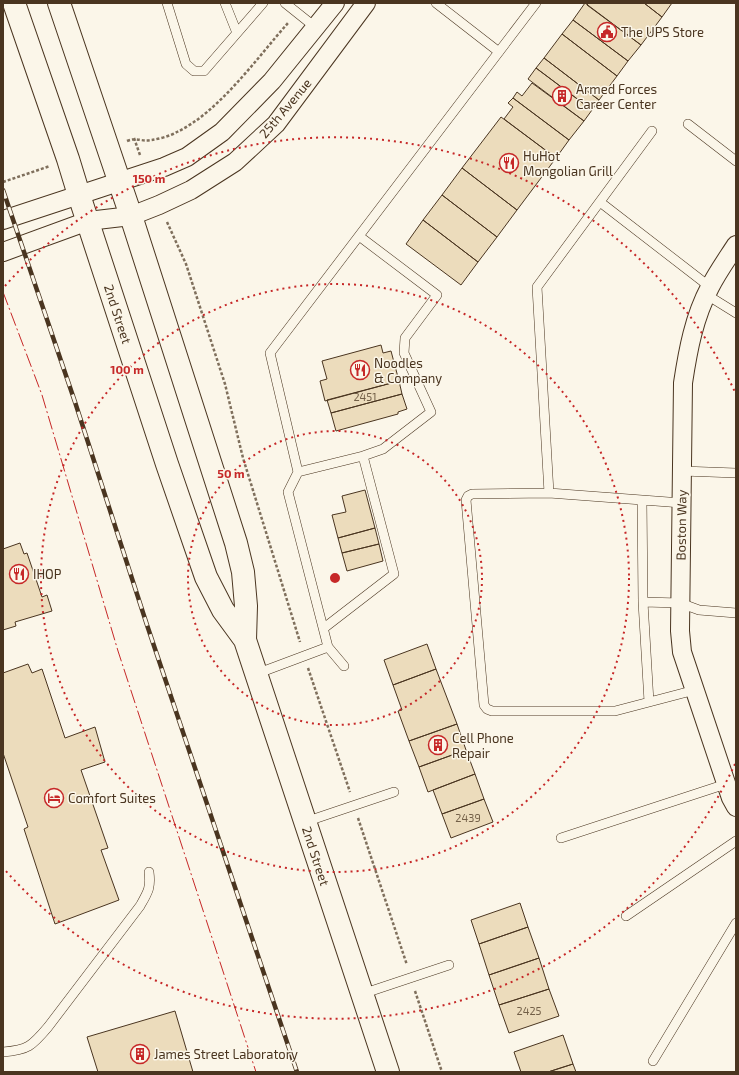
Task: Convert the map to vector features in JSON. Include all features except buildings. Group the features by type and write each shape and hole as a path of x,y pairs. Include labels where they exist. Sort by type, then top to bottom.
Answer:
{"main road":[{"name":"2nd Street","path":"14,3 68,159 167,464 206,577 223,610 245,640 388,1072"},
{"name":"2nd Street","path":"59,3 119,182 132,216 238,550 243,572 246,606 245,640"}],"street":[{"name":"25th Avenue","path":"3,220 147,173 187,157 222,132 272,82 335,3"},
{"name":"25th Avenue","path":"3,252 88,221 132,216 191,190 235,162 276,124 366,3"},
{"name":"Boston Way","path":"734,255 708,291 696,320 687,352 683,383 680,631 682,652 726,784 736,807"}],"lane":[{"path":"167,3 186,64 194,71 204,71 263,3"},
{"path":"225,3 237,33"},
{"path":"286,3 316,27"},
{"path":"436,3 499,52"},
{"path":"344,666 328,647 288,492 298,472 270,353 536,3"},
{"path":"688,124 736,160"},
{"path":"549,493 537,287 652,130"},
{"path":"600,202 736,314"},
{"path":"298,472 363,456 383,449 431,412 404,353 405,338 437,295 359,236"},
{"path":"324,628 394,574 363,456"},
{"path":"682,470 736,473"},
{"path":"682,503 549,493 472,494 468,496 466,500 484,705 487,709 492,711 615,711 695,690"},
{"path":"642,500 643,602 649,702"},
{"path":"643,602 680,603 699,610 736,613"},
{"path":"256,674 328,647"},
{"path":"561,838 726,784"},
{"path":"305,822 394,792"},
{"path":"626,916 736,841"},
{"path":"3,1052 18,1051 28,1048 48,1027 140,906 150,884 149,872"},
{"path":"653,1061 736,923"},
{"path":"362,994 449,965"}],"path":[{"path":"108,147 134,138 150,141 177,132 204,115 231,88 298,12"},
{"path":"134,138 147,173"},
{"path":"3,182 68,159"},
{"path":"159,205 186,264 225,384 242,458 304,655 442,1072"}],"railway":[{"path":"3,190 75,402 147,625 297,1072"}],"power":[{"path":"3,292 42,395 118,651 256,1072"}],"place":[{"name":"The UPS Store","path":"607,32"},
{"name":"Armed Forces Career Center","path":"562,96"},
{"name":"HuHot Mongolian Grill","path":"509,163"},
{"name":"Noodles & Company","path":"360,370"},
{"name":"IHOP","path":"19,574"},
{"name":"Cell Phone Repair","path":"438,745"},
{"name":"Comfort Suites","path":"54,798"},
{"name":"James Street Laboratory","path":"140,1054"}]}
